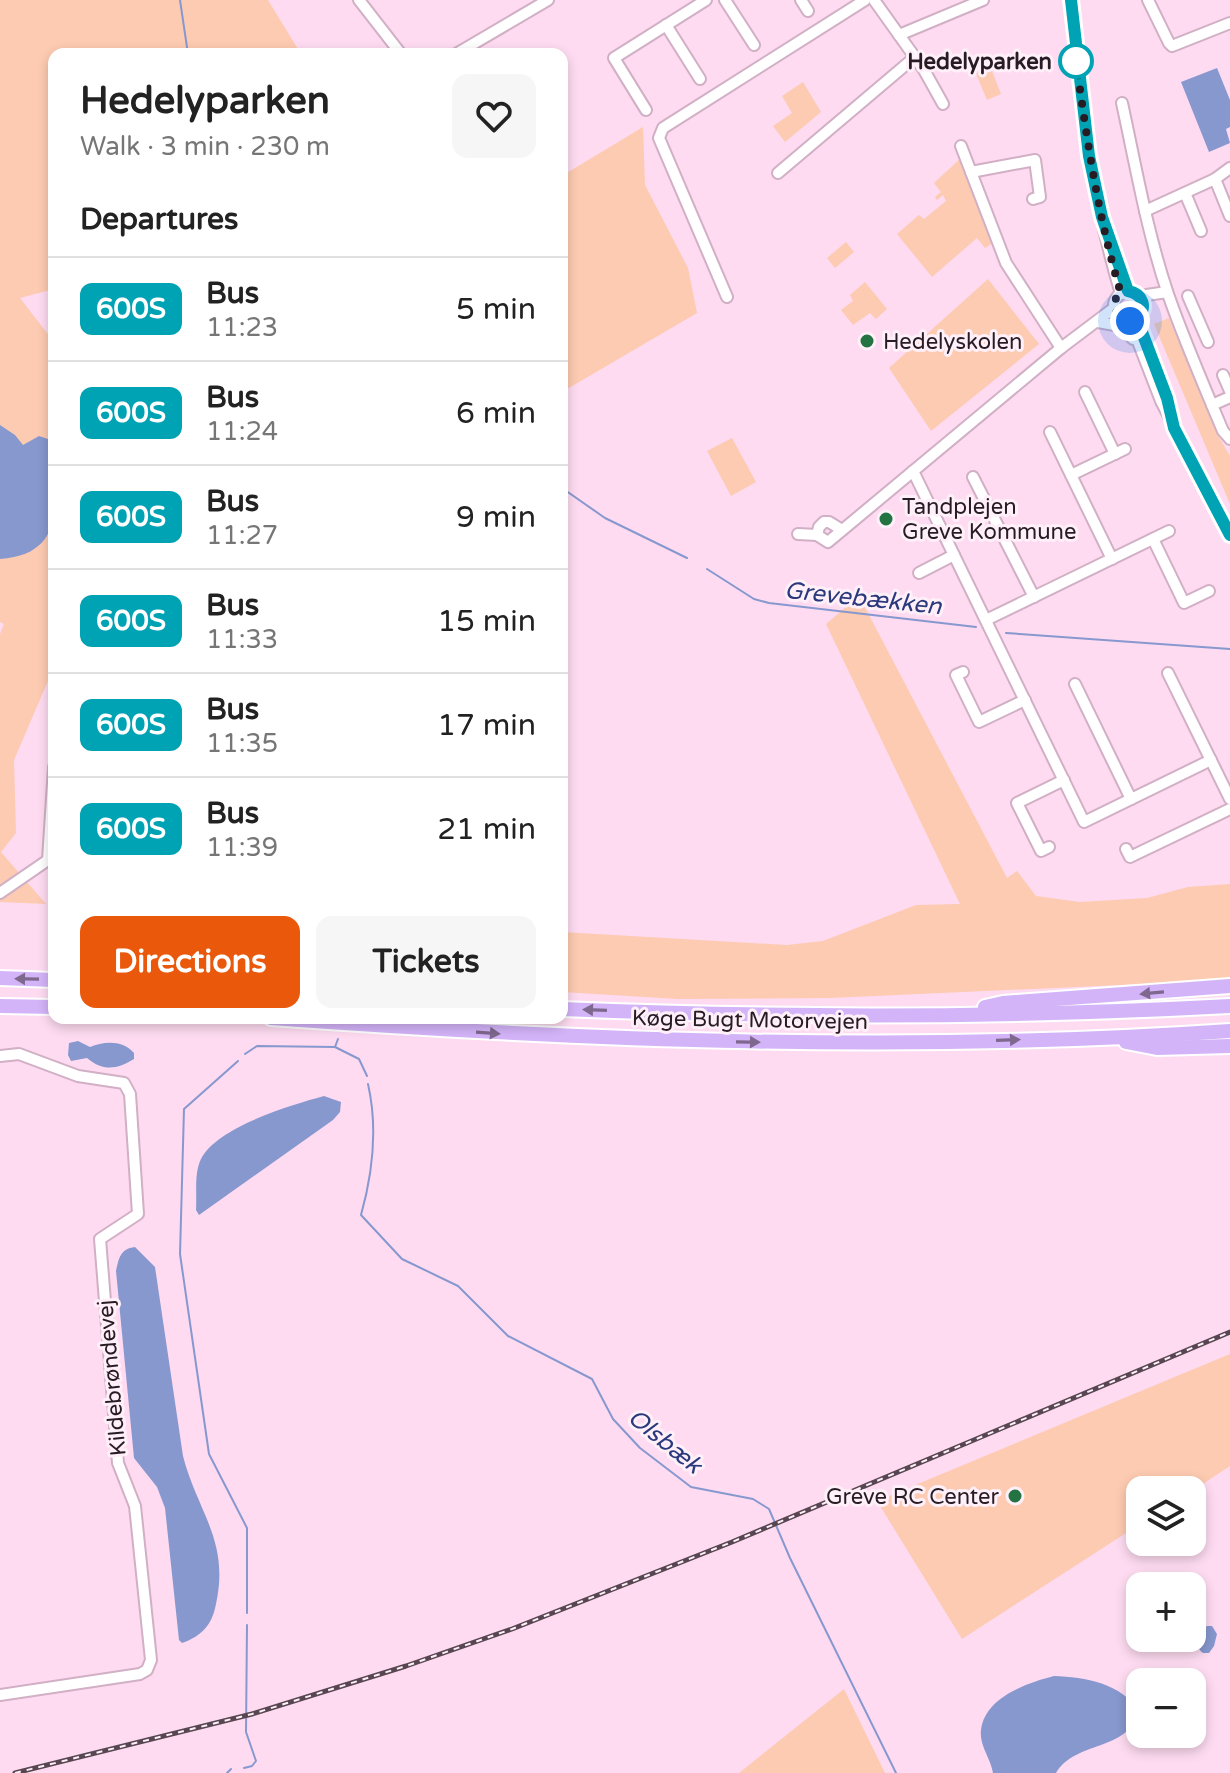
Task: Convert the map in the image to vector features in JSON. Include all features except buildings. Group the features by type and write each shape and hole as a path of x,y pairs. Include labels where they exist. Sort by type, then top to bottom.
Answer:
{"highway":[{"path":"0,978 48,980"},
{"path":"953,1014 1003,1003 1230,986"},
{"path":"0,1006 48,1007"},
{"name":"Køge Bugt Motorvejen","path":"568,1009 801,1015 1106,1012 1230,1006"},
{"name":"Køge Bugt Motorvejen","path":"357,1024 528,1036 649,1040 953,1042 1230,1031"},
{"path":"1106,1038 1157,1048 1230,1046"}],"street":[{"path":"359,0 396,48"},
{"path":"466,48 548,0"},
{"path":"646,110 614,58 706,0"},
{"path":"725,0 754,45"},
{"path":"801,0 808,11"},
{"path":"727,297 659,138 660,133 865,0"},
{"path":"874,0 915,57 943,104"},
{"path":"899,35 983,0"},
{"path":"1071,0 1082,112 1102,217 1124,292 1142,301 1167,292"},
{"path":"1148,0 1172,46 1230,23"},
{"path":"666,25 700,79"},
{"path":"778,173 915,57"},
{"path":"1122,103 1145,211 1167,292 1223,431 1230,439"},
{"path":"961,146 1006,263 1061,348"},
{"path":"971,172 1035,160 1040,197 1033,199"},
{"path":"1145,211 1215,179 1230,168"},
{"path":"1215,179 1230,216"},
{"path":"1185,193 1201,231"},
{"path":"1124,292 1116,298 1115,312 1122,320 1134,320"},
{"path":"1188,296 1208,342"},
{"path":"1142,301 1134,320 1140,349 1174,428 1230,535"},
{"path":"798,534 817,535 824,522 842,530 1061,348 1115,312"},
{"path":"1134,320 1167,398 1174,428"},
{"path":"1098,322 1120,326 1140,349"},
{"path":"1182,331 1200,323"},
{"path":"1212,405 1230,394 1223,375"},
{"path":"1071,475 1120,452 1085,392"},
{"path":"1050,432 1112,559"},
{"path":"913,471 1084,822 1211,760"},
{"path":"973,477 1034,597"},
{"path":"986,620 1169,531"},
{"path":"1153,539 1184,603 1209,591"},
{"path":"919,573 954,555"},
{"path":"963,672 956,675 979,722 1025,700"},
{"path":"1168,673 1230,799"},
{"path":"1075,684 1131,799"},
{"path":"1049,847 1041,851 1017,803 1064,780"},
{"path":"1126,849 1130,857 1230,809"},
{"path":"0,893 48,862"},
{"name":"Kildebrøndevej","path":"0,1056 19,1054 78,1076 124,1083 130,1094 138,1214 100,1239 118,1463 135,1506 151,1660 147,1670 140,1674 0,1695"}],"shaded area":[{"path":"0,0 268,0 297,48 48,48 48,291 20,298 48,334 48,681 14,760 16,833 1,852 46,904 0,902 0,634 4,624 0,622"},
{"path":"987,58 1001,94 987,100 972,64"},
{"path":"803,82 821,112 785,142 773,126 792,113 782,96"},
{"path":"643,127 645,185 688,268 697,313 568,388 568,172"},
{"path":"961,158 993,243 985,248 977,238 932,277 897,234 919,215 924,219 946,201 943,195 937,200 935,197 941,192 934,183"},
{"path":"846,242 854,252 835,268 827,258"},
{"path":"988,279 1039,344 931,431 889,368"},
{"path":"865,282 887,309 876,319 870,313 853,325 841,310 853,301 850,295"},
{"path":"1169,318 1217,434 1230,456 1230,504 1154,324"},
{"path":"732,438 756,482 731,496 707,451"},
{"path":"859,596 1007,878 1017,871 1036,896 1080,902 1147,898 1188,887 1230,884 1230,980 830,998 678,999 568,992 568,932 787,945 823,941 916,905 960,904 826,624"},
{"name":"Greve RC Center","path":"1230,1354 1230,1466 1206,1482 1206,1476 1126,1476 1126,1533 962,1639 877,1501"},
{"path":"844,1689 885,1773 739,1773"}],"water":[{"path":"1217,68 1230,100 1230,127 1226,129 1230,143 1209,152 1181,82"},
{"path":"0,425 23,445 39,436 48,439 48,533 38,546 23,555 0,559"},
{"path":"78,1041 90,1047 119,1044 134,1053 134,1059 110,1068 87,1058 71,1061 69,1043"},
{"path":"324,1096 341,1102 340,1112 333,1120 199,1215 196,1210 197,1171 210,1147 238,1127"},
{"path":"135,1247 155,1267 183,1456 210,1527 219,1562 219,1582 212,1618 200,1633 182,1643 179,1640 165,1508 157,1487 134,1458 116,1271 123,1252"},
{"path":"1212,1626 1217,1634 1209,1653 1203,1653 1206,1652 1206,1627"},
{"path":"1054,1676 1090,1680 1113,1688 1126,1697 1126,1732 1076,1755 1056,1773 993,1773 981,1736 984,1718 999,1700"}],"waterway":[{"name":"Olsbæk","path":"180,0 187,48"},
{"name":"Grevebækken","path":"568,492 605,518 687,558"},
{"name":"Grevebækken","path":"707,569 754,599 769,603 976,627"},
{"name":"Grevebækken","path":"1006,633 1230,649"},
{"name":"Olsbæk","path":"338,1039 335,1047 359,1059 367,1076"},
{"path":"245,1054 257,1046 335,1047"},
{"path":"238,1061 184,1109 180,1254 209,1454 247,1528 247,1613"},
{"name":"Olsbæk","path":"368,1084 373,1117 373,1150 361,1215 402,1259 458,1286 508,1336 592,1379 613,1419 640,1448 691,1487 753,1499 769,1509 896,1773"},
{"path":"244,1768 256,1761 246,1732 247,1625"},
{"path":"227,1773 231,1769"}],"railway":[{"path":"15,1773 252,1714 512,1629 732,1542 1230,1332"}],"bus line":[{"name":"600S","path":"1071,0 1078,84 1102,217 1128,291 1137,294 1143,301 1143,312 1137,319 1167,398 1174,428 1230,535"}],"place":[{"name":"Hedelyparken","path":"1076,61"},
{"name":"Hedelyskolen","path":"867,341"},
{"name":"Tandplejen Greve Kommune","path":"886,519"},
{"name":"Greve RC Center","path":"1015,1496"}],"route":[{"path":"1076,61 1089,156 1105,239 1121,294 1116,298 1114,308 1119,318 1130,321"}]}
